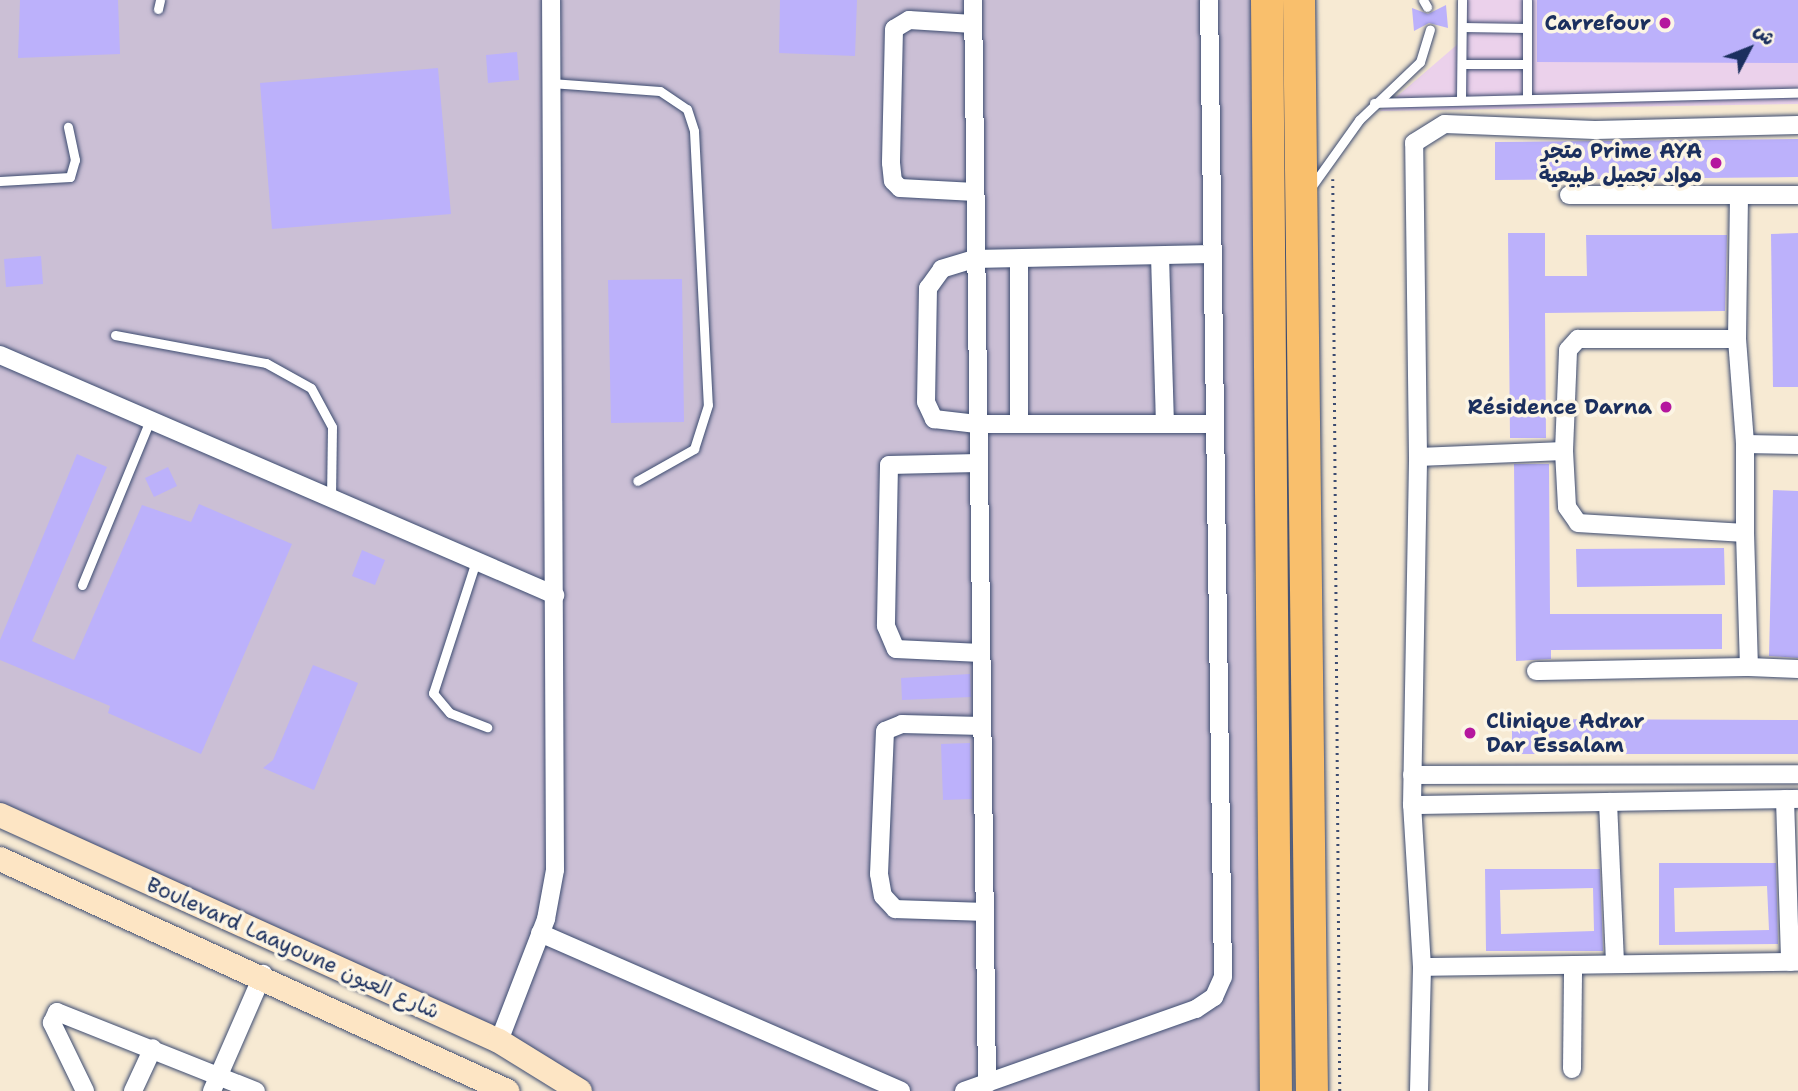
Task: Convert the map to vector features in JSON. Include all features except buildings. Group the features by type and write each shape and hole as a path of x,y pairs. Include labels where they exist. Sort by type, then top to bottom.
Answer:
{"highway":[{"path":"1267,0 1276,1091"},
{"path":"1299,0 1312,1091"}],"street":[{"path":"499,1041 541,933 555,870 551,0"},
{"path":"973,0 974,259 987,1084"},
{"path":"964,1091 1196,1010 1220,989 1209,0"},
{"path":"973,24 908,20 894,29 891,163 893,181 901,188 975,192"},
{"path":"1419,1091 1422,967 1412,805 1418,457 1414,144 1445,124 1595,130 1798,125"},
{"path":"1569,195 1798,195"},
{"path":"1739,195 1737,339 1745,444 1749,667"},
{"path":"1212,254 974,259 942,269 928,288 926,402 934,419 977,424 1213,424"},
{"path":"1160,257 1165,424"},
{"path":"1019,259 1019,424"},
{"path":"1737,339 1573,342 1563,452 1567,507 1578,523 1745,533"},
{"path":"0,355 555,595"},
{"path":"1745,444 1798,445"},
{"path":"1418,457 1563,452"},
{"path":"978,463 889,465 886,626 896,649 981,653"},
{"path":"1536,671 1749,667 1798,669"},
{"path":"982,726 902,724 885,732 879,874 883,896 895,908 985,912"},
{"path":"1412,775 1798,774"},
{"path":"1412,805 1791,799 1794,962 1422,967"},
{"path":"1608,802 1615,964"},
{"name":"Boulevard Laayoune شارع العيون","path":"0,815 499,1041 580,1091"},
{"name":"Boulevard Laayoune شارع العيون","path":"0,859 263,974 507,1091"},
{"path":"541,933 901,1091"},
{"path":"1572,1069 1573,965"},
{"path":"212,1091 263,974"},
{"path":"85,1091 52,1023 57,1012 219,1074 256,1091"},
{"path":"133,1091 153,1048"}],"lane":[{"path":"1461,99 1462,0"},
{"path":"1527,0 1527,99"},
{"path":"1462,27 1527,27"},
{"path":"1301,202 1333,155 1374,103 1420,62 1430,30"},
{"path":"1461,64 1527,64"},
{"path":"551,83 660,92 687,109 694,131 708,405 694,449 637,481"},
{"path":"1374,103 1798,93"},
{"path":"0,181 70,177 75,160 68,127"},
{"path":"116,335 266,363 311,388 332,426 331,498"},
{"path":"82,585 150,420"},
{"path":"476,561 433,693 450,713 487,727"}],"path":[{"path":"1333,155 1340,1091"}],"shaded area":[{"path":"0,0 1273,0 1254,576 1259,1091 575,1091 488,1036 0,822"},
{"path":"1458,0 1798,0 1798,104 1380,111 1459,43"}],"place":[{"name":"Carrefour","path":"1665,23"},
{"name":"متجر Prime AYA مواد تجميل طبيعية","path":"1716,163"},
{"name":"Résidence Darna","path":"1666,407"},
{"name":"Clinique Adrar Dar Essalam","path":"1470,733"}]}
